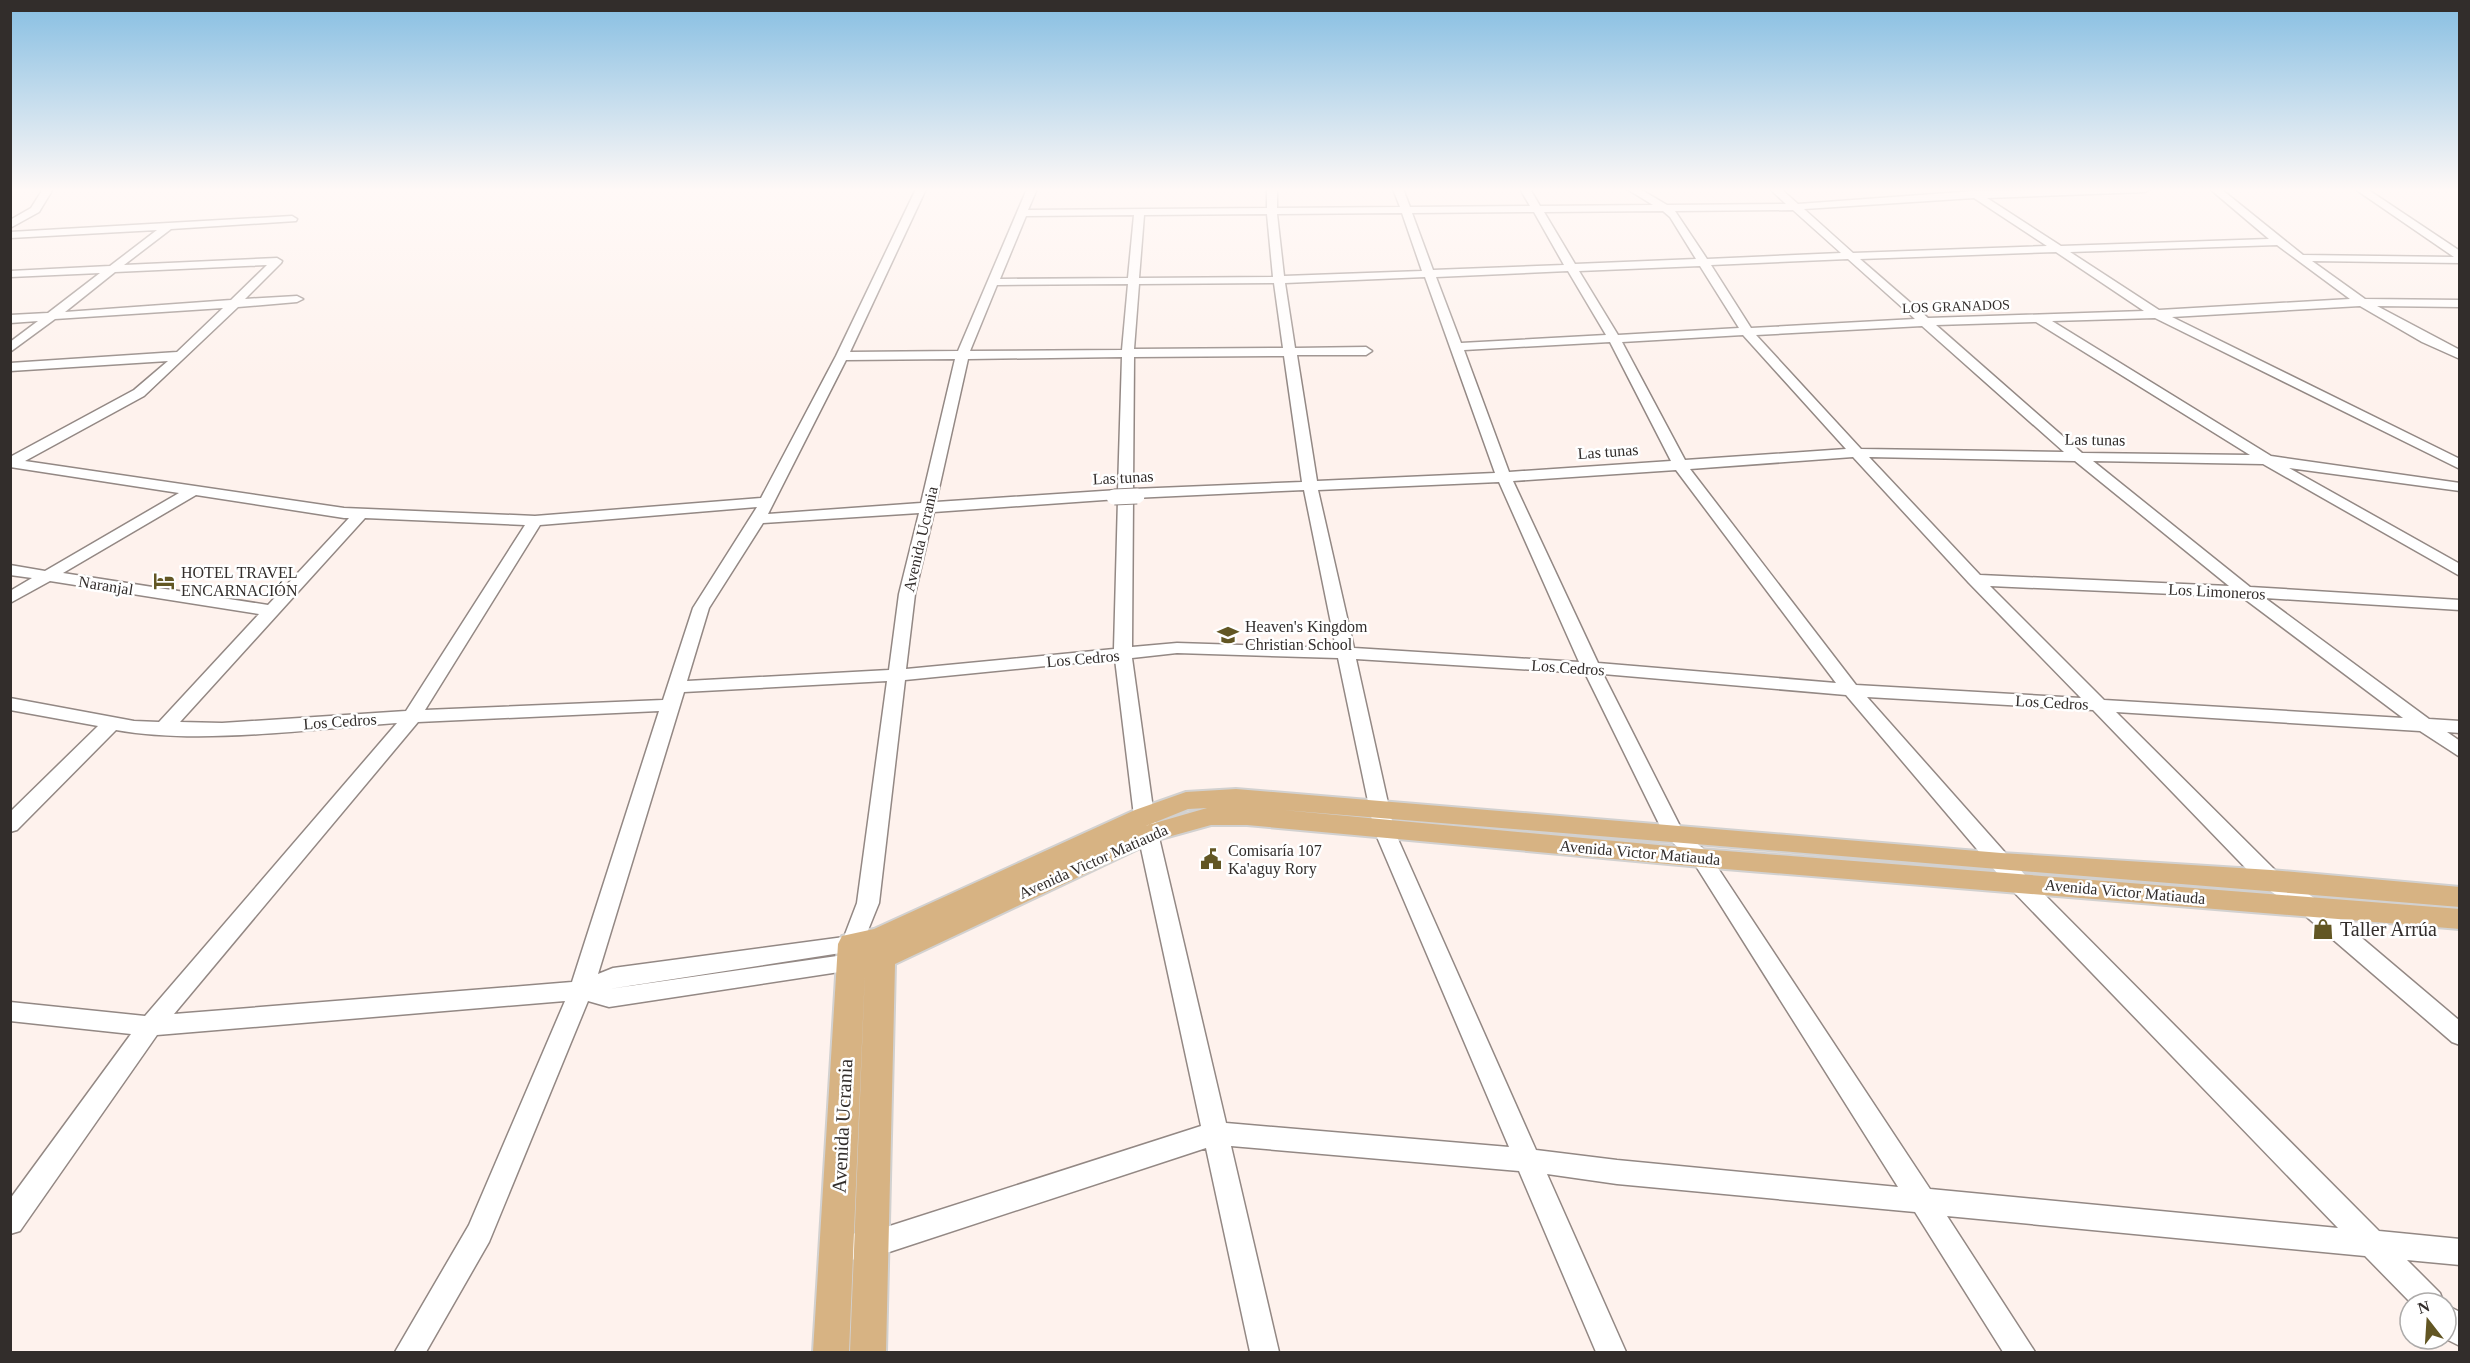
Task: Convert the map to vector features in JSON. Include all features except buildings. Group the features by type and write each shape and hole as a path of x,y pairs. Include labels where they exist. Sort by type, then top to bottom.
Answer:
{"main road":[{"name":"Avenida Victor Matiauda","path":"866,951 1146,825 1211,816 1382,820 1674,834 2309,906 2460,919"},
{"name":"Avenida Victor Matiauda","path":"1382,820 1701,858 2009,872 2271,880 2460,897"},
{"name":"Avenida Ucrania","path":"866,951 871,1245 868,1353"},
{"name":"Avenida Ucrania","path":"831,1353 836,1248 866,951"}],"street":[{"path":"10,348 135,253"},
{"path":"410,1353 479,1233 581,990 701,609 762,510 842,356 891,253"},
{"name":"Avenida Ucrania","path":"866,951 868,903 907,594 962,356 1005,253"},
{"path":"1135,253 1128,353 1123,655 1146,825 1265,1353"},
{"path":"1276,253 1310,485 1344,653 1382,820 1611,1353"},
{"path":"1420,253 1504,477 1591,668 1674,834 1701,858 2020,1353"},
{"path":"1561,253 1614,339 1680,464 1851,690 2009,872 2418,1291"},
{"path":"1698,253 1748,333 1975,580 2271,880 2309,906 2460,1035"},
{"path":"1846,253 2079,457 2246,592 2460,751"},
{"path":"993,282 1279,280 1951,253"},
{"path":"2064,253 2157,314 2460,465"},
{"path":"2293,253 2359,302 2460,355"},
{"path":"2300,258 2460,258"},
{"path":"10,274 277,261 181,356 126,402 11,463"},
{"path":"10,319 297,299"},
{"name":"LOS GRANADOS","path":"1454,347 1925,322 2157,314 2359,302 2460,304"},
{"path":"2040,319 2148,384 2266,460 2460,571"},
{"path":"842,356 1366,351"},
{"path":"10,368 181,356"},
{"name":"Las tunas","path":"11,463 362,513 535,521 762,510 927,509 1310,485 1504,477 1857,453 2266,460 2460,487"},
{"path":"10,598 194,490"},
{"path":"164,728 362,513"},
{"path":"10,1222 150,1026 412,716 535,521"},
{"name":"Naranjal","path":"10,570 272,610"},
{"name":"Los Limoneros","path":"1975,580 2246,592 2460,605"},
{"name":"Los Cedros","path":"10,704 112,723 164,728 222,729 673,696 1123,655 1177,648 1344,653 1591,668 1851,690 2460,727"},
{"path":"10,825 112,723"},
{"path":"10,1011 150,1026 581,990 609,998 866,951"},
{"path":"836,1248 871,1245 1216,1133 1527,1160 1617,1172 2460,1252"}],"place":[{"name":"HOTEL TRAVEL ENCARNACIÓN","path":"164,581"},
{"name":"Heaven's Kingdom Christian School","path":"1228,635"},
{"name":"Comisaría 107 Ka'aguy Rory","path":"1211,859"},
{"name":"Taller Arrúa","path":"2323,929"}]}
